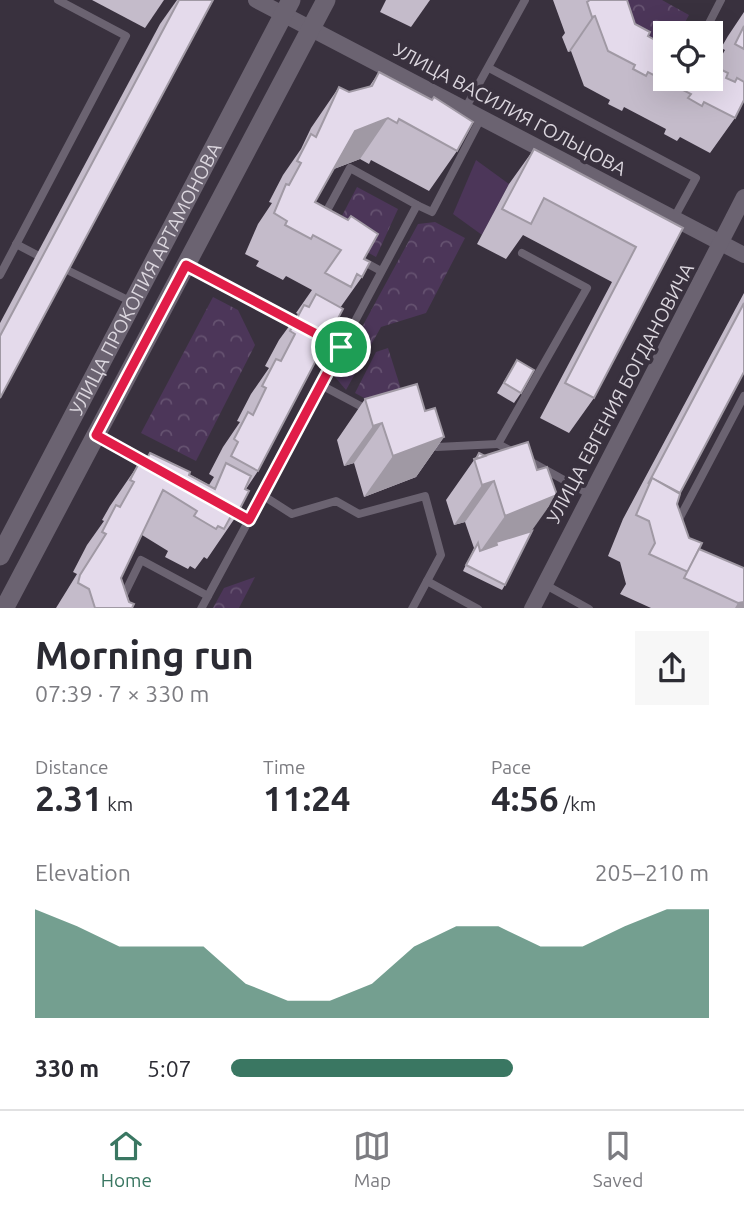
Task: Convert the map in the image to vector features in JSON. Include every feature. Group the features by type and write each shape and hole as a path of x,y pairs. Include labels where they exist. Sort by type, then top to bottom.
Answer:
{"street":[{"name":"УЛИЦА ВАСИЛИЯ ГОЛЬЦОВА","path":"256,0 287,7 311,28 744,255"},
{"name":"УЛИЦА ПРОКОПИЯ АРТАМОНОВА","path":"4,608 326,0"},
{"name":"УЛИЦА ПРОКОПИЯ АРТАМОНОВА","path":"0,556 287,7"},
{"name":"УЛИЦА ЕВГЕНИЯ БОГДАНОВИЧА","path":"531,608 744,197"}],"lane":[{"path":"0,275 126,36 58,0"},
{"path":"465,109 525,0"},
{"path":"710,21 721,0"},
{"path":"489,68 696,178 674,218"},
{"path":"320,223 350,168 432,212 481,118"},
{"path":"201,608 417,205"},
{"path":"16,244 37,255"},
{"path":"348,253 381,271"},
{"path":"498,444 587,288 522,253"},
{"path":"186,265 341,347"},
{"path":"63,268 132,302"},
{"path":"321,385 379,416"},
{"path":"671,536 744,396"},
{"path":"414,434 437,446 498,444 591,495"},
{"path":"96,435 159,470"},
{"path":"262,495 292,514 336,501 359,514 425,496 441,555 412,608"},
{"path":"226,508 249,520"},
{"path":"117,608 141,560 208,596"},
{"path":"427,580 478,608"},
{"path":"544,584 589,608"}],"green space":[{"path":"601,0 662,0 689,15 686,21 653,21 653,50"},
{"path":"476,160 509,184 482,235 453,214"},
{"path":"357,187 398,209 376,257 333,233"},
{"path":"435,222 465,238 426,313 381,327 346,390 335,377 418,224"},
{"path":"213,297 238,310 255,345 196,461 141,433"},
{"path":"388,348 412,424 355,393 376,352"},
{"path":"255,577 239,608 213,608 224,588"}],"building":[{"path":"179,0 213,0 0,398 0,336"},
{"path":"627,0 635,24 650,32 648,36 653,39 653,75 648,72 646,76 633,69 635,65 608,51 587,2"},
{"path":"744,26 744,49 735,44"},
{"path":"723,70 728,73 726,78 735,82 737,78 744,82 744,100 735,118 704,102 702,106 688,98 691,94 685,91 723,91"},
{"path":"379,72 432,100 434,97 473,122 457,151 399,119 397,123 388,118 355,131 315,202 348,220 351,216 378,234 364,259 370,262 362,277 357,274 351,287 325,273 341,250 313,235 311,239 285,225 287,221 274,213 286,184 289,185 301,163 297,161 311,134 316,137 339,87 349,92 372,86"},
{"path":"534,149 683,228 594,398 565,383 636,247 544,198 531,224 502,209"},
{"path":"316,294 343,309 258,471 231,456 238,442 234,439 248,412 253,415 266,388 262,386 276,359 281,361 295,334 290,331 304,305 309,307"},
{"path":"744,303 744,372 680,493 652,478 648,484"},
{"path":"517,360 534,370 521,393 504,383"},
{"path":"417,384 425,411 435,408 444,437 393,456 382,423 373,426 365,399"},
{"path":"528,442 537,470 547,467 557,495 505,516 494,481 482,485 474,459"},
{"path":"150,453 190,472 189,475 215,489 226,463 251,476 245,489 249,491 235,518 231,516 224,529 218,526 216,529 194,516 197,511 163,490 121,578 129,602 134,604 132,608 95,608 89,589 78,583 80,575 106,534 102,532 116,505 120,507 134,482 130,480 138,465 142,467"},
{"path":"652,478 680,494 677,504 689,538 702,543 688,572 649,554 655,543 649,521 636,515"},
{"path":"532,531 505,585 466,565 478,543 480,551 497,545 496,542"},
{"path":"699,549 744,568 744,602 738,603 684,578"}],"route":[{"path":"186,265 341,347 249,520 96,435 186,265"}]}
